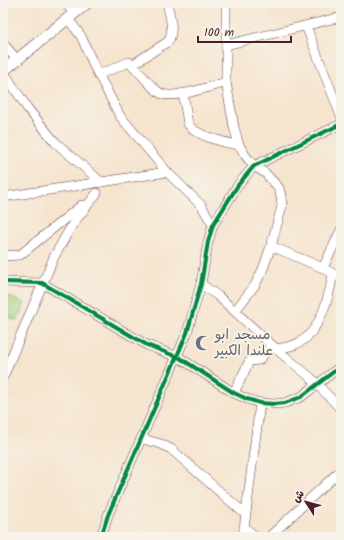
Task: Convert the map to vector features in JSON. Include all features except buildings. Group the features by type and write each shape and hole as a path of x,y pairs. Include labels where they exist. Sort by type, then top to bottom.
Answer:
{"main road":[{"path":"3,71 87,3"}],"street":[{"path":"65,3 98,75 120,116 167,172 200,205 213,225"},
{"path":"132,64 169,41 172,31 172,23 167,3"},
{"path":"226,3 226,82 239,145 244,155 254,166 272,179 279,188 282,206 263,269 254,285 235,311"},
{"path":"226,45 341,17"},
{"path":"306,26 341,116"},
{"path":"3,44 17,60"},
{"path":"98,75 127,62 132,64 160,93 166,95 183,93 226,82"},
{"path":"3,71 28,109 57,145 78,161 101,182"},
{"path":"183,93 188,124 191,129 213,138 239,145"},
{"path":"108,537 110,526 146,440 183,344 201,284 208,242 213,225 244,176 254,166 341,124"},
{"path":"3,197 167,172"},
{"path":"3,256 20,255 112,180"},
{"path":"3,377 54,256 65,235 80,212 96,193"},
{"path":"200,205 220,214"},
{"path":"323,268 341,230"},
{"path":"234,394 248,364 252,361 259,360 274,347 295,345 311,332 325,307 330,290 337,276 323,268 271,246"},
{"path":"3,282 42,283 147,345 178,357 234,394 247,400 260,403 285,403 301,397 341,366"},
{"path":"201,284 212,291 318,385 341,409"},
{"path":"101,537 108,515 178,357"},
{"path":"243,537 260,403"},
{"path":"146,440 171,449 245,514"},
{"path":"269,537 341,470"},
{"path":"244,527 256,537"}],"green space":[{"path":"3,294 25,303 17,321 3,315"}],"cycle path":[{"path":"101,537 108,515 187,333 201,284 208,242 213,225 238,185 254,166 341,124"},
{"path":"3,282 42,283 147,345 180,358 234,393 260,403 285,403 301,397 341,366"}],"place":[{"name":"مسجد ابو علندا الكبير","path":"203,343"}]}
